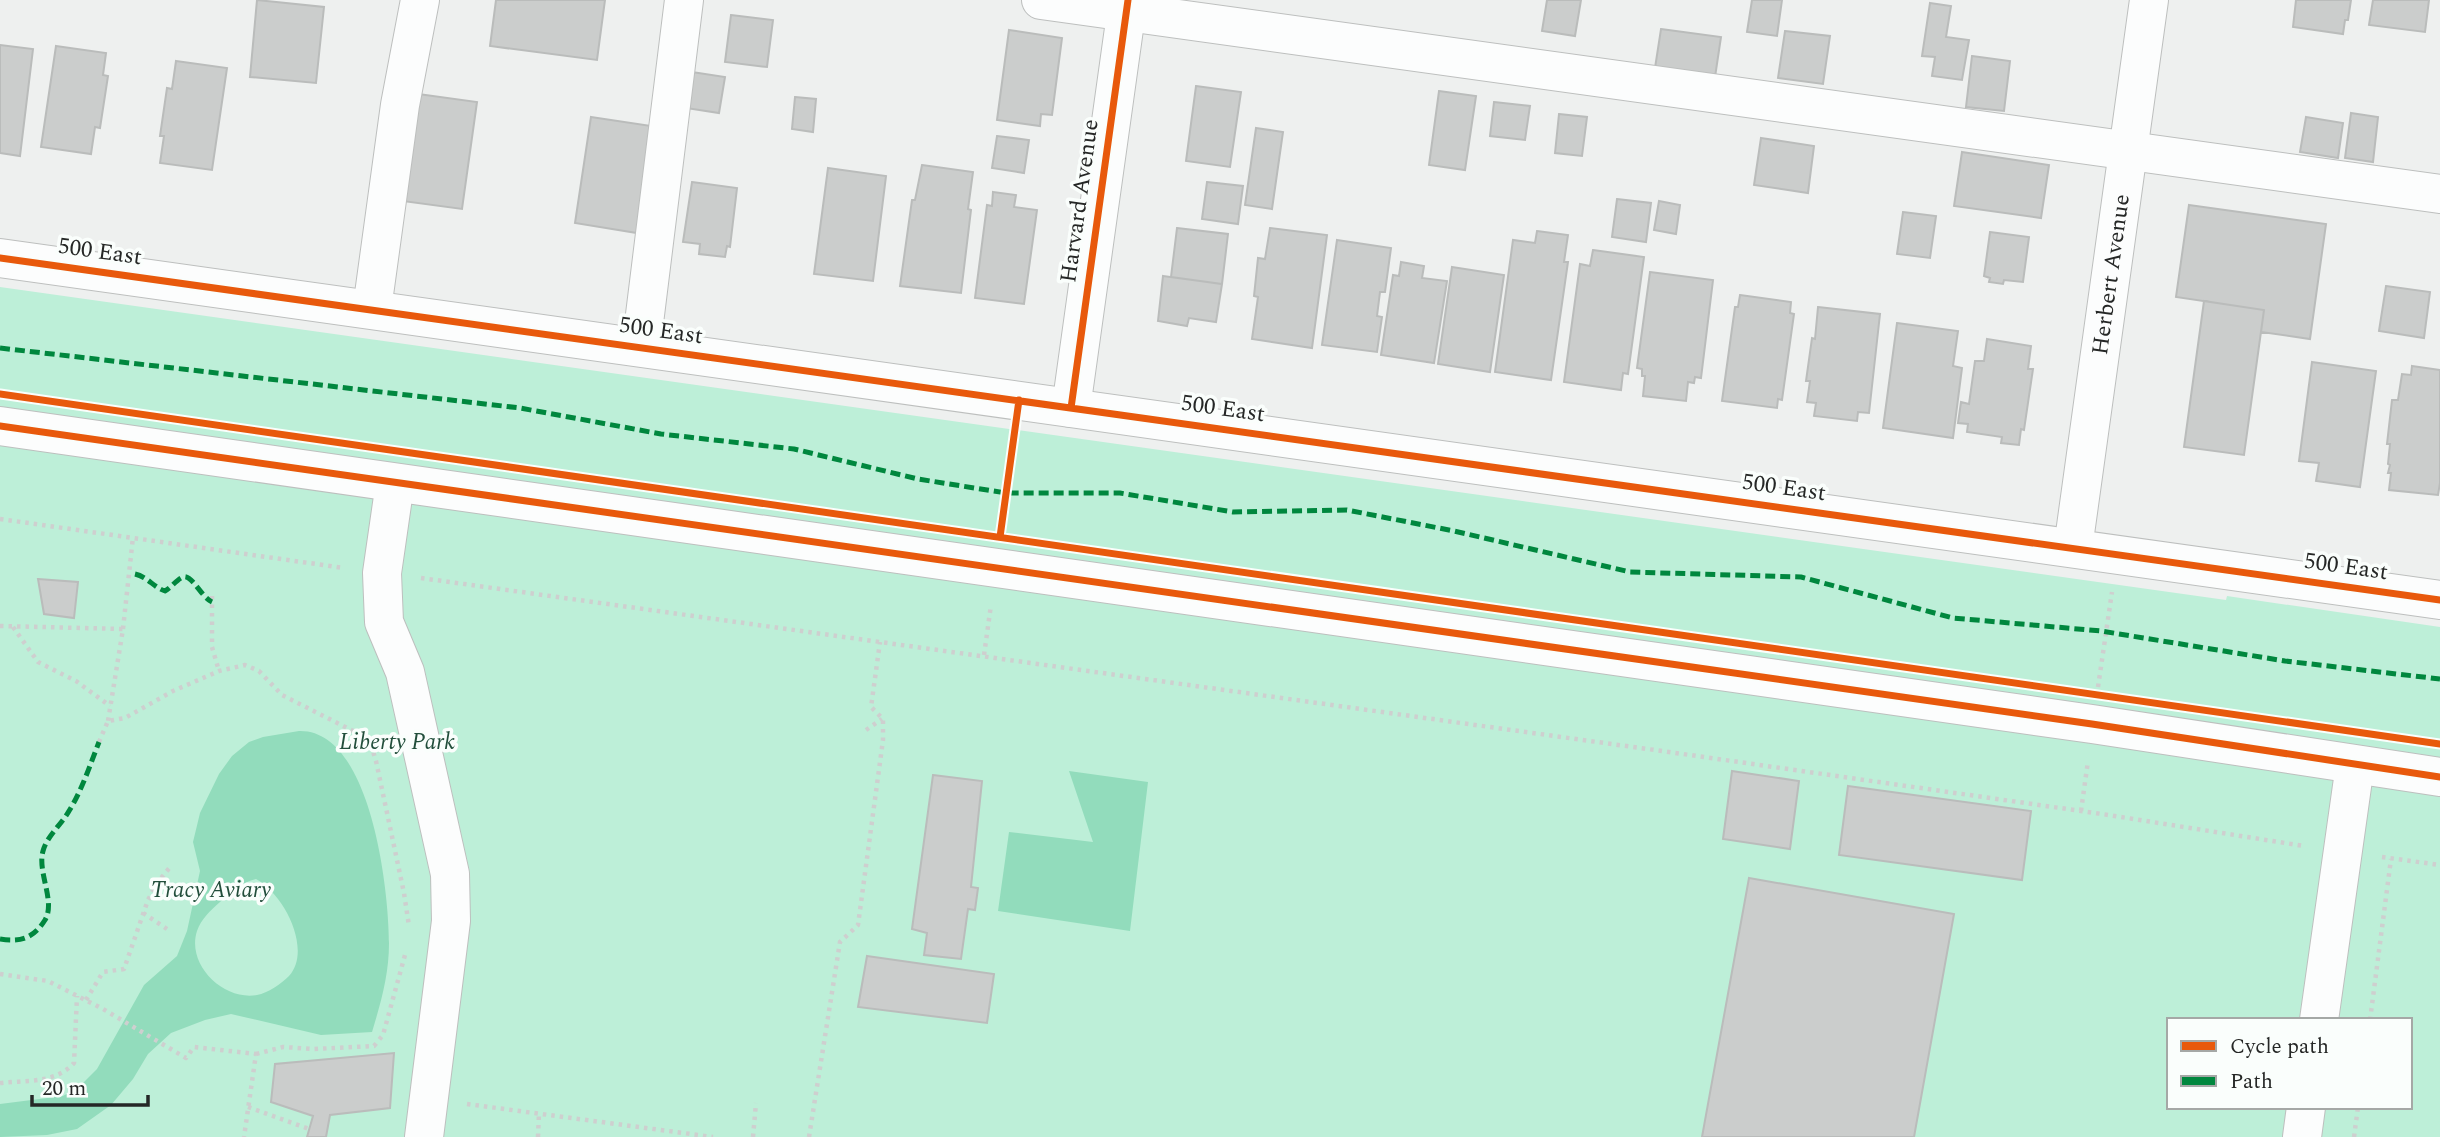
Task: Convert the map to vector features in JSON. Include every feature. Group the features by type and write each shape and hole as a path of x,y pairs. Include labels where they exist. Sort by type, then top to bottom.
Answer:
{"street":[{"path":"372,309 400,105 420,0"},
{"path":"641,347 684,0"},
{"path":"1041,0 1127,6 2440,194"},
{"name":"Herbert Avenue","path":"2073,548 2149,0"},
{"name":"Harvard Avenue","path":"1071,408 1127,6"},
{"name":"500 East","path":"0,258 2440,600"},
{"path":"0,426 2092,724 2440,777"},
{"path":"395,483 382,573 384,622 405,672 450,874 451,922 425,1137"},
{"path":"2319,1018 2355,765"},
{"path":"2302,1137 2306,1109"}],"path":[{"path":"1000,537 1016,430"},
{"path":"0,519 346,568"},
{"path":"99,742 108,721 123,629 133,537"},
{"path":"418,578 984,655 2440,866"},
{"path":"2097,694 2113,584"},
{"path":"212,596 212,647 219,671"},
{"path":"984,655 992,596"},
{"path":"0,626 123,629"},
{"path":"13,627 38,662 76,681 110,706"},
{"path":"809,1137 840,942 858,925 883,740 883,719 871,707 880,642"},
{"path":"108,721 125,718 173,691 219,671 245,665 259,671 282,695 359,734 370,742 376,761 404,893 410,935"},
{"path":"866,730 883,719"},
{"path":"2081,812 2089,750"},
{"path":"2370,1018 2391,859"},
{"path":"86,1000 103,972 124,969 143,913 157,883 171,866"},
{"path":"143,913 167,929"},
{"path":"0,974 48,981 78,995 186,1058 194,1047 256,1054 283,1047 314,1049 374,1046 383,1035 406,949"},
{"path":"0,1083 52,1079 67,1071 74,1063 78,995"},
{"path":"244,1137 256,1054"},
{"path":"456,1102 713,1137"},
{"path":"753,1137 756,1103"},
{"path":"248,1107 309,1129"},
{"path":"2354,1137 2358,1109"},
{"path":"538,1137 539,1114"}],"green space":[{"name":"Liberty Park","path":"0,287 2226,600 2227,596 2440,627 2440,1137 0,1137"}],"shaded area":[{"path":"299,731 324,737 343,756 359,783 380,852 388,919 388,966 372,1032 321,1035 231,1014 205,1020 171,1033 148,1054 133,1079 111,1105 77,1129 47,1135 0,1137 0,1104 63,1096 79,1087 97,1069 144,985 177,956 187,931 200,871 193,842 200,813 219,774 232,756 249,742","holes":["256,879 276,896 292,923 298,951 296,965 286,979 266,992 257,995 232,992 210,978 202,968 195,944 197,931 210,912 241,885"]},
{"path":"1069,771 1148,782 1130,931 998,911 1009,832 1093,842"}],"building":[{"path":"257,0 324,7 316,83 250,77"},
{"path":"496,0 605,0 597,60 490,46"},
{"path":"1547,0 1581,0 1575,36 1542,31"},
{"path":"1752,0 1782,0 1777,36 1747,32"},
{"path":"2296,0 2351,0 2343,34 2293,27"},
{"path":"2373,0 2429,0 2425,32 2369,25"},
{"path":"1930,3 1951,6 1946,37 1969,40 1962,80 1932,76 1935,57 1922,56"},
{"path":"731,15 773,20 767,67 725,62"},
{"path":"1661,29 1721,37 1715,77 1655,68"},
{"path":"1009,30 1062,38 1052,115 1041,114 1040,126 997,120"},
{"path":"1785,31 1830,36 1823,84 1778,78"},
{"path":"0,45 33,49 20,156 0,153"},
{"path":"56,46 106,53 103,75 108,76 100,128 95,127 91,154 41,147"},
{"path":"1972,56 2010,61 2004,111 1966,107"},
{"path":"176,61 227,68 212,170 160,163 164,136 160,136 167,88 172,89"},
{"path":"692,72 725,77 719,113 686,108"},
{"path":"1196,86 1241,92 1230,167 1186,161"},
{"path":"1439,91 1476,96 1465,170 1429,165"},
{"path":"411,93 477,102 462,209 395,200"},
{"path":"795,97 816,99 813,132 792,129"},
{"path":"1494,102 1530,106 1525,140 1490,136"},
{"path":"2351,113 2378,117 2373,162 2345,158"},
{"path":"1559,114 1587,117 1582,156 1555,153"},
{"path":"591,117 658,127 643,234 575,223"},
{"path":"2306,117 2343,123 2338,158 2300,152"},
{"path":"1256,128 1283,132 1272,209 1245,205"},
{"path":"997,136 1029,140 1024,173 992,168"},
{"path":"1761,138 1814,146 1808,193 1754,185"},
{"path":"1962,152 2049,165 2041,218 1954,206"},
{"path":"922,165 973,172 961,293 900,286 912,200 915,200"},
{"path":"828,168 886,176 873,281 814,274"},
{"path":"692,182 737,188 730,247 727,246 725,257 699,254 700,244 683,242"},
{"path":"1207,182 1243,186 1238,224 1202,219"},
{"path":"993,192 1016,195 1014,207 1037,210 1024,304 975,298 987,205 992,206"},
{"path":"1617,199 1651,203 1646,242 1612,237"},
{"path":"1659,201 1680,205 1676,234 1654,230"},
{"path":"2189,205 2326,224 2310,339 2261,332 2264,310 2176,297"},
{"path":"1903,212 1936,216 1930,258 1897,254"},
{"path":"1177,228 1228,234 1222,284 1171,277"},
{"path":"1270,228 1327,235 1312,348 1252,339 1258,297 1254,296 1258,258 1265,259"},
{"path":"1537,231 1568,235 1564,262 1568,262 1551,380 1495,372 1513,240 1535,243"},
{"path":"1990,232 2029,237 2023,282 1989,282 1990,278 1984,276"},
{"path":"1337,240 1391,248 1385,292 1380,292 1377,316 1382,317 1377,352 1322,345"},
{"path":"1593,250 1644,257 1628,374 1623,373 1621,390 1564,382 1580,264 1590,266"},
{"path":"1401,262 1424,266 1422,278 1447,281 1434,363 1381,355 1393,275 1399,276"},
{"path":"1452,267 1504,275 1490,372 1438,364"},
{"path":"1650,272 1713,280 1701,378 1695,377 1694,383 1688,382 1686,401 1643,396 1645,376 1642,376 1642,369 1637,368"},
{"path":"1163,276 1222,284 1216,322 1189,318 1187,326 1158,321"},
{"path":"2386,286 2430,292 2424,338 2379,331"},
{"path":"1740,295 1791,302 1790,313 1794,314 1782,400 1778,399 1777,408 1722,401 1735,307 1738,307"},
{"path":"2204,301 2264,310 2244,455 2184,447"},
{"path":"1818,307 1880,314 1869,413 1858,412 1857,421 1814,416 1816,403 1807,402 1810,381 1806,381 1812,338 1815,339"},
{"path":"1897,323 1958,331 1953,366 1962,368 1953,438 1883,428"},
{"path":"1987,339 2031,346 2028,369 2033,369 2024,430 2021,429 2019,445 2001,443 2002,437 1967,432 1968,424 1958,423 1961,402 1969,404 1975,361 1984,361"},
{"path":"2312,362 2376,371 2360,487 2316,481 2319,463 2299,461"},
{"path":"2412,366 2440,370 2438,495 2389,490 2390,444 2387,444 2392,400 2398,400 2402,374 2411,375"},
{"path":"38,579 78,582 74,618 44,614"},
{"path":"1732,771 1799,781 1790,849 1723,839"},
{"path":"933,775 982,781 971,887 978,888 975,910 968,909 961,959 924,955 927,933 912,929"},
{"path":"1848,786 2031,811 2022,880 1839,855"},
{"path":"1749,878 1954,914 1914,1137 1702,1137"},
{"path":"867,956 994,974 987,1023 858,1007"},
{"path":"394,1053 390,1108 330,1115 326,1137 307,1137 313,1116 271,1102 275,1064"}],"marked path":[{"path":"0,348 520,408 661,434 794,449 918,479 1006,493 1120,493 1233,512 1347,510 1454,531 1630,572 1801,577 1953,618 2101,631 2285,661 2440,679"},
{"path":"135,574 165,591 186,577 212,602"},
{"path":"0,939 26,938 45,920 48,913 48,896 42,868 43,851 74,803 99,742"}],"cycle path":[{"path":"1071,408 1128,0"},
{"path":"0,258 2440,600"},
{"path":"0,394 2440,744"},
{"path":"1000,537 1019,400"},
{"path":"0,426 2092,724 2440,777"}],"park label":[{"name":"Tracy Aviary","path":"211,890"}]}
